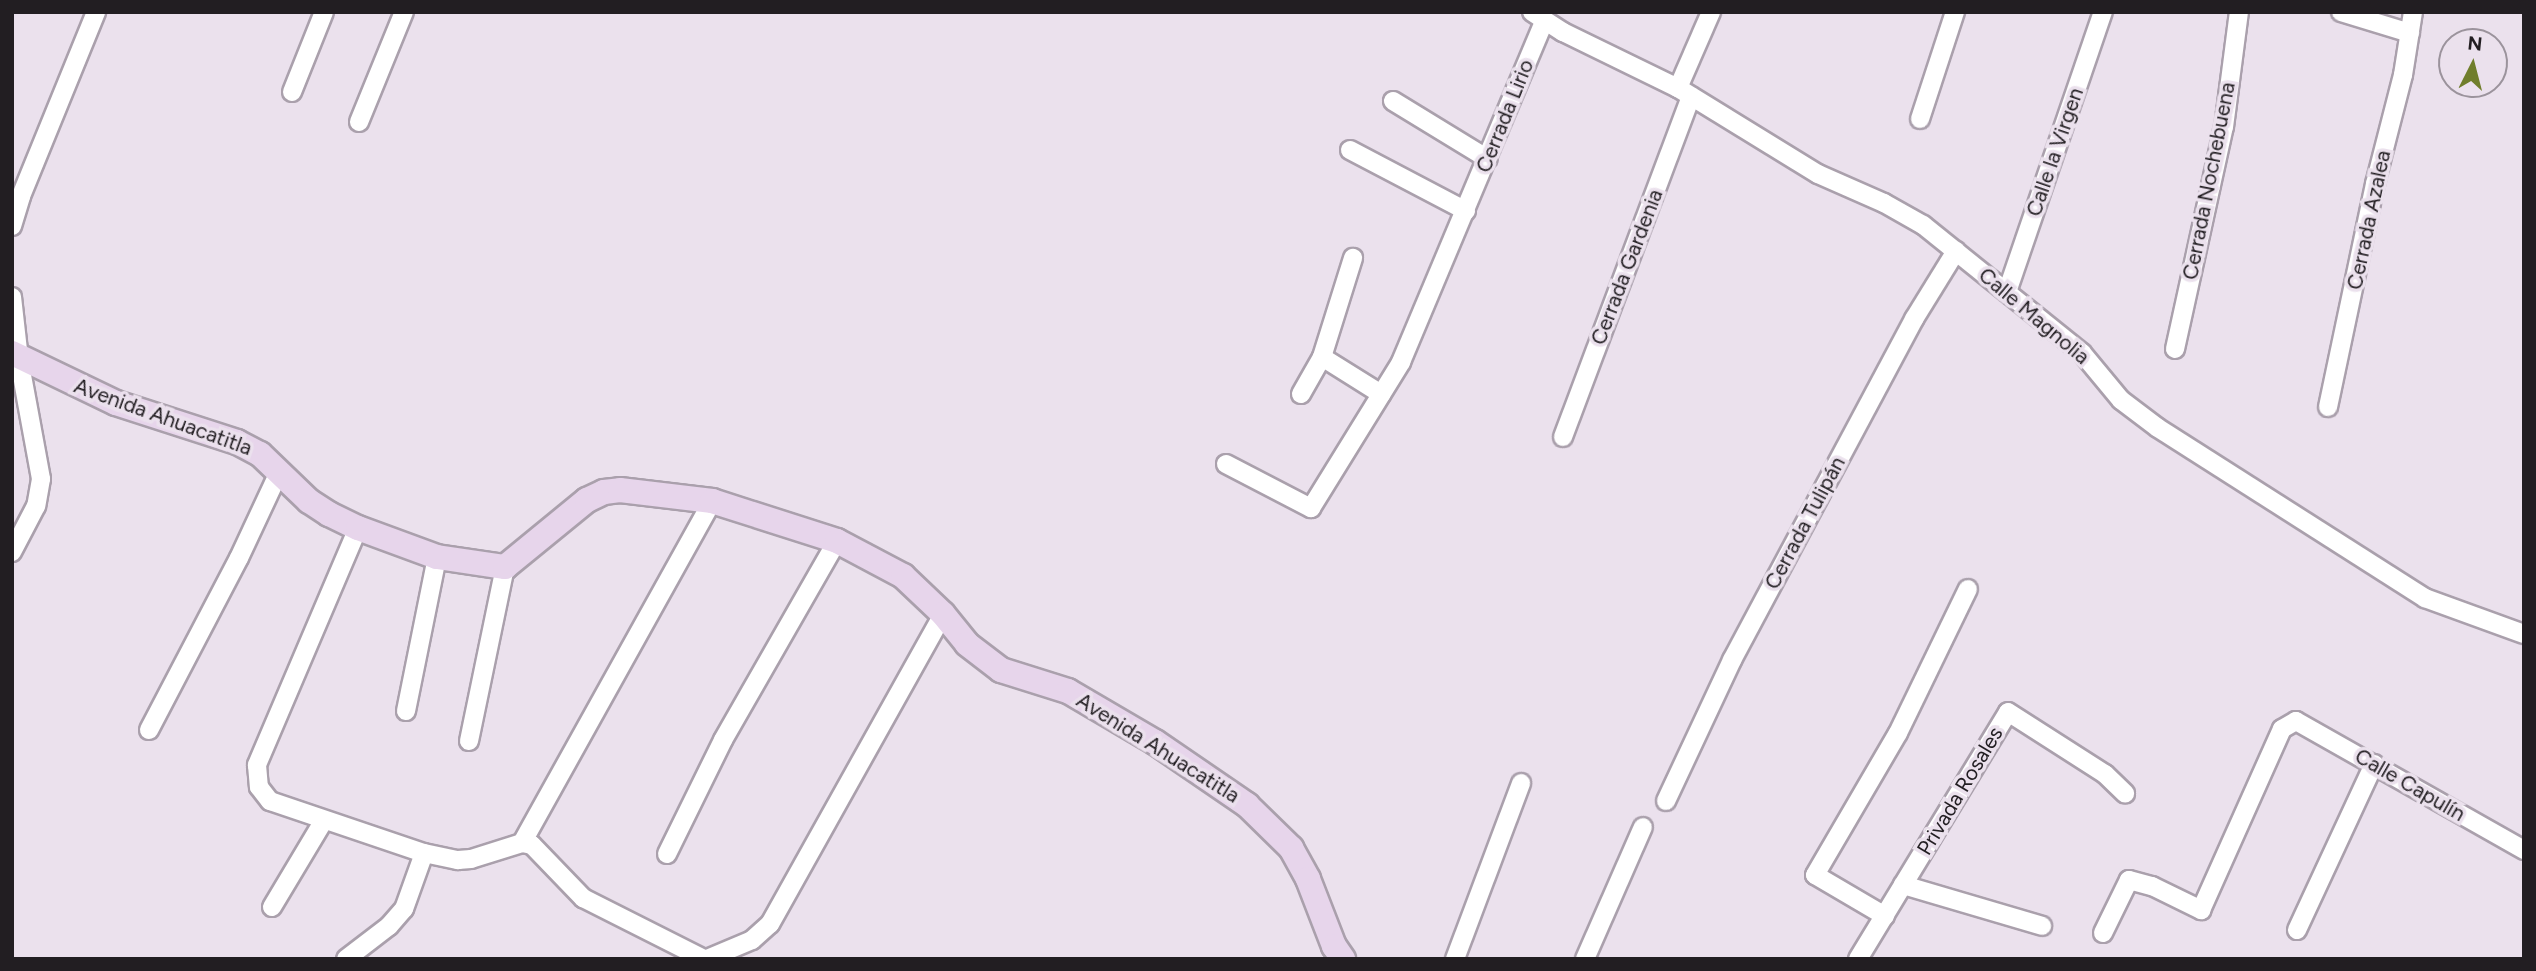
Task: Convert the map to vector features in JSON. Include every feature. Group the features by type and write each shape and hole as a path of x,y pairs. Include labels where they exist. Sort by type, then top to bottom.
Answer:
{"street":[{"path":"12,226 21,196 96,12"},
{"path":"292,92 324,12"},
{"path":"359,121 404,12"},
{"name":"Cerrada Gardenia","path":"1563,437 1711,12"},
{"path":"1920,119 1955,12"},
{"name":"Calle la Virgen","path":"2007,292 2104,12"},
{"name":"Cerrada Nochebuena","path":"2175,349 2224,127 2239,12"},
{"path":"2342,12 2410,33"},
{"name":"Cerrada Azalea","path":"2328,407 2413,12"},
{"name":"Calle Magnolia","path":"1538,17 1685,92 1818,174 1884,203 1923,225 2082,353 2121,400 2158,428 2426,598 2524,634"},
{"name":"Cerrada Lirio","path":"1226,464 1311,508 1401,362 1488,159 1538,17"},
{"path":"1393,101 1488,159"},
{"path":"1350,150 1466,211"},
{"name":"Cerrada Tulipán","path":"1666,802 1732,660 1908,331 1956,251"},
{"path":"1301,394 1322,357 1353,258"},
{"path":"12,297 16,356 41,479 36,506 12,552"},
{"name":"Avenida Ahuacatitla","path":"16,356 128,408 237,442 260,454 280,470 309,501 358,528 437,557 505,567 587,500 604,492 635,491 712,502 837,541 903,576 943,614 967,644 1001,670 1047,683 1083,699 1155,742 1262,818 1291,848 1308,879 1334,946 1343,959"},
{"path":"1322,357 1381,394"},
{"path":"149,730 239,558 280,470"},
{"path":"522,843 712,502"},
{"path":"358,528 257,765 259,787 270,802 425,853 471,859 522,843 532,845 583,898 705,959 752,940 770,924 943,614"},
{"path":"667,854 723,740 837,541"},
{"path":"406,711 437,557"},
{"path":"469,741 505,567"},
{"path":"1885,916 1815,875 1898,733 1968,589"},
{"name":"Privada Rosales","path":"1858,959 2008,712 2105,774 2125,793"},
{"name":"Calle Capulín","path":"2103,933 2129,880 2152,886 2201,910 2282,729 2297,721 2524,850"},
{"path":"2297,930 2374,764"},
{"path":"1455,959 1521,783"},
{"path":"272,907 324,820"},
{"path":"1586,958 1643,827"},
{"path":"346,959 390,926 404,909 425,853"},
{"path":"1903,885 2042,926"}]}
